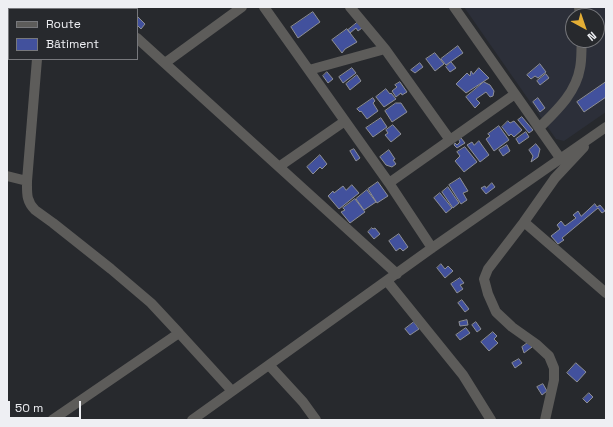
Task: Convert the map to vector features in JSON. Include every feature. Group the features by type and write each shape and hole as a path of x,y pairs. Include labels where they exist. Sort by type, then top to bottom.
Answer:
{"street":[{"path":"164,63 242,7"},
{"path":"264,7 389,183 432,248"},
{"path":"350,7 385,49 450,140"},
{"path":"454,7 560,158"},
{"path":"138,39 280,166 397,274"},
{"path":"539,128 562,105 575,84 580,68 581,48"},
{"path":"309,70 385,49"},
{"path":"36,60 27,197 29,204 111,269 151,304 232,391"},
{"path":"389,183 515,94"},
{"path":"280,166 345,121"},
{"path":"192,420 432,248 606,127"},
{"path":"545,420 554,380 554,368 549,356 536,344 512,327 496,312 488,294 484,279 488,269 555,178 596,134"},
{"path":"7,176 28,181"},
{"path":"524,222 605,289"},
{"path":"387,281 463,375 492,420"},
{"path":"52,420 179,333"},
{"path":"269,365 304,402 316,420"}],"shaded area":[{"path":"464,7 606,7 606,112 564,141 556,139"}],"building":[{"path":"313,12 320,22 298,38 291,27"},
{"path":"138,17 145,24 141,29 138,26"},
{"path":"358,22 362,28 358,31 356,28 350,33 348,30"},
{"path":"347,29 357,42 345,49 342,53 332,40"},
{"path":"458,46 463,53 446,65 441,59"},
{"path":"435,53 444,64 435,71 426,59"},
{"path":"451,62 456,68 450,72 446,67"},
{"path":"420,63 423,67 415,73 411,70"},
{"path":"540,64 546,72 538,78 535,76 531,79 527,75"},
{"path":"352,68 356,73 343,83 339,77"},
{"path":"479,68 489,78 466,93 456,84 467,73 470,76 471,71 473,74"},
{"path":"327,72 333,79 328,83 323,76"},
{"path":"546,74 549,78 540,85 537,81"},
{"path":"357,75 361,81 350,90 346,84"},
{"path":"400,82 407,92 402,95 401,93 396,97 392,91 397,87 395,85"},
{"path":"484,82 490,85 494,91 493,96 490,97 486,92 476,99 480,103 475,108 466,97"},
{"path":"606,82 606,97 584,112 577,102"},
{"path":"386,89 396,99 384,107 376,97"},
{"path":"373,98 375,101 373,103 378,111 367,119 361,111 360,112 357,109"},
{"path":"538,98 545,108 540,112 533,102"},
{"path":"396,103 401,103 407,112 392,122 385,111"},
{"path":"522,117 533,130 529,133 518,120"},
{"path":"381,118 387,127 373,137 366,128"},
{"path":"508,121 510,123 514,121 522,130 514,137 511,134 509,136 502,127"},
{"path":"393,125 401,134 391,142 385,135 388,133 386,130"},
{"path":"499,126 509,140 494,151 486,139 490,136 488,134"},
{"path":"526,132 529,137 519,144 516,139"},
{"path":"461,138 465,143 457,148 454,145 455,143 457,145 460,142 459,140"},
{"path":"479,141 489,155 480,162 467,145 472,142 474,145"},
{"path":"536,144 540,149 538,157 531,162 533,156 529,150"},
{"path":"507,145 510,151 503,156 499,150"},
{"path":"465,147 477,162 464,172 455,161 460,156 457,152"},
{"path":"354,149 360,158 356,161 350,151"},
{"path":"389,150 395,159 393,160 396,164 392,167 386,165 380,157"},
{"path":"320,155 327,164 322,169 320,167 313,174 307,167"},
{"path":"460,178 468,191 463,193 467,200 461,204 449,185"},
{"path":"378,182 388,196 377,203 368,189"},
{"path":"492,183 495,187 486,194 481,188 485,186 486,188"},
{"path":"352,185 359,193 339,209 328,196 333,191 334,193 343,186 346,190"},
{"path":"448,187 459,203 453,208 442,192"},
{"path":"367,190 376,202 364,210 356,199"},
{"path":"440,193 452,208 446,213 434,198"},
{"path":"355,199 365,212 350,223 341,212 345,210 343,208"},
{"path":"595,204 597,207 600,205 605,211 602,213 598,208 562,238 564,240 558,244 551,236 560,229 557,225 561,221 565,226 576,218 573,215 578,211 581,216"},
{"path":"372,228 375,228 380,234 374,239 368,232"},
{"path":"399,234 408,247 403,251 400,248 396,251 389,241"},
{"path":"441,264 445,269 448,266 453,271 445,278 437,268"},
{"path":"460,278 464,283 460,285 463,289 457,293 451,284"},
{"path":"462,300 469,309 465,312 458,303"},
{"path":"467,320 468,325 460,326 459,322"},
{"path":"414,322 419,329 410,335 405,329"},
{"path":"476,322 481,329 477,332 472,325"},
{"path":"466,328 470,333 460,340 456,335"},
{"path":"493,332 497,336 494,339 498,343 489,351 481,342"},
{"path":"529,342 532,347 524,353 522,347"},
{"path":"519,359 522,363 515,368 512,363"},
{"path":"576,363 586,372 577,382 567,373"},
{"path":"543,384 547,391 542,395 537,387"},
{"path":"589,393 593,397 587,403 583,399"}]}
